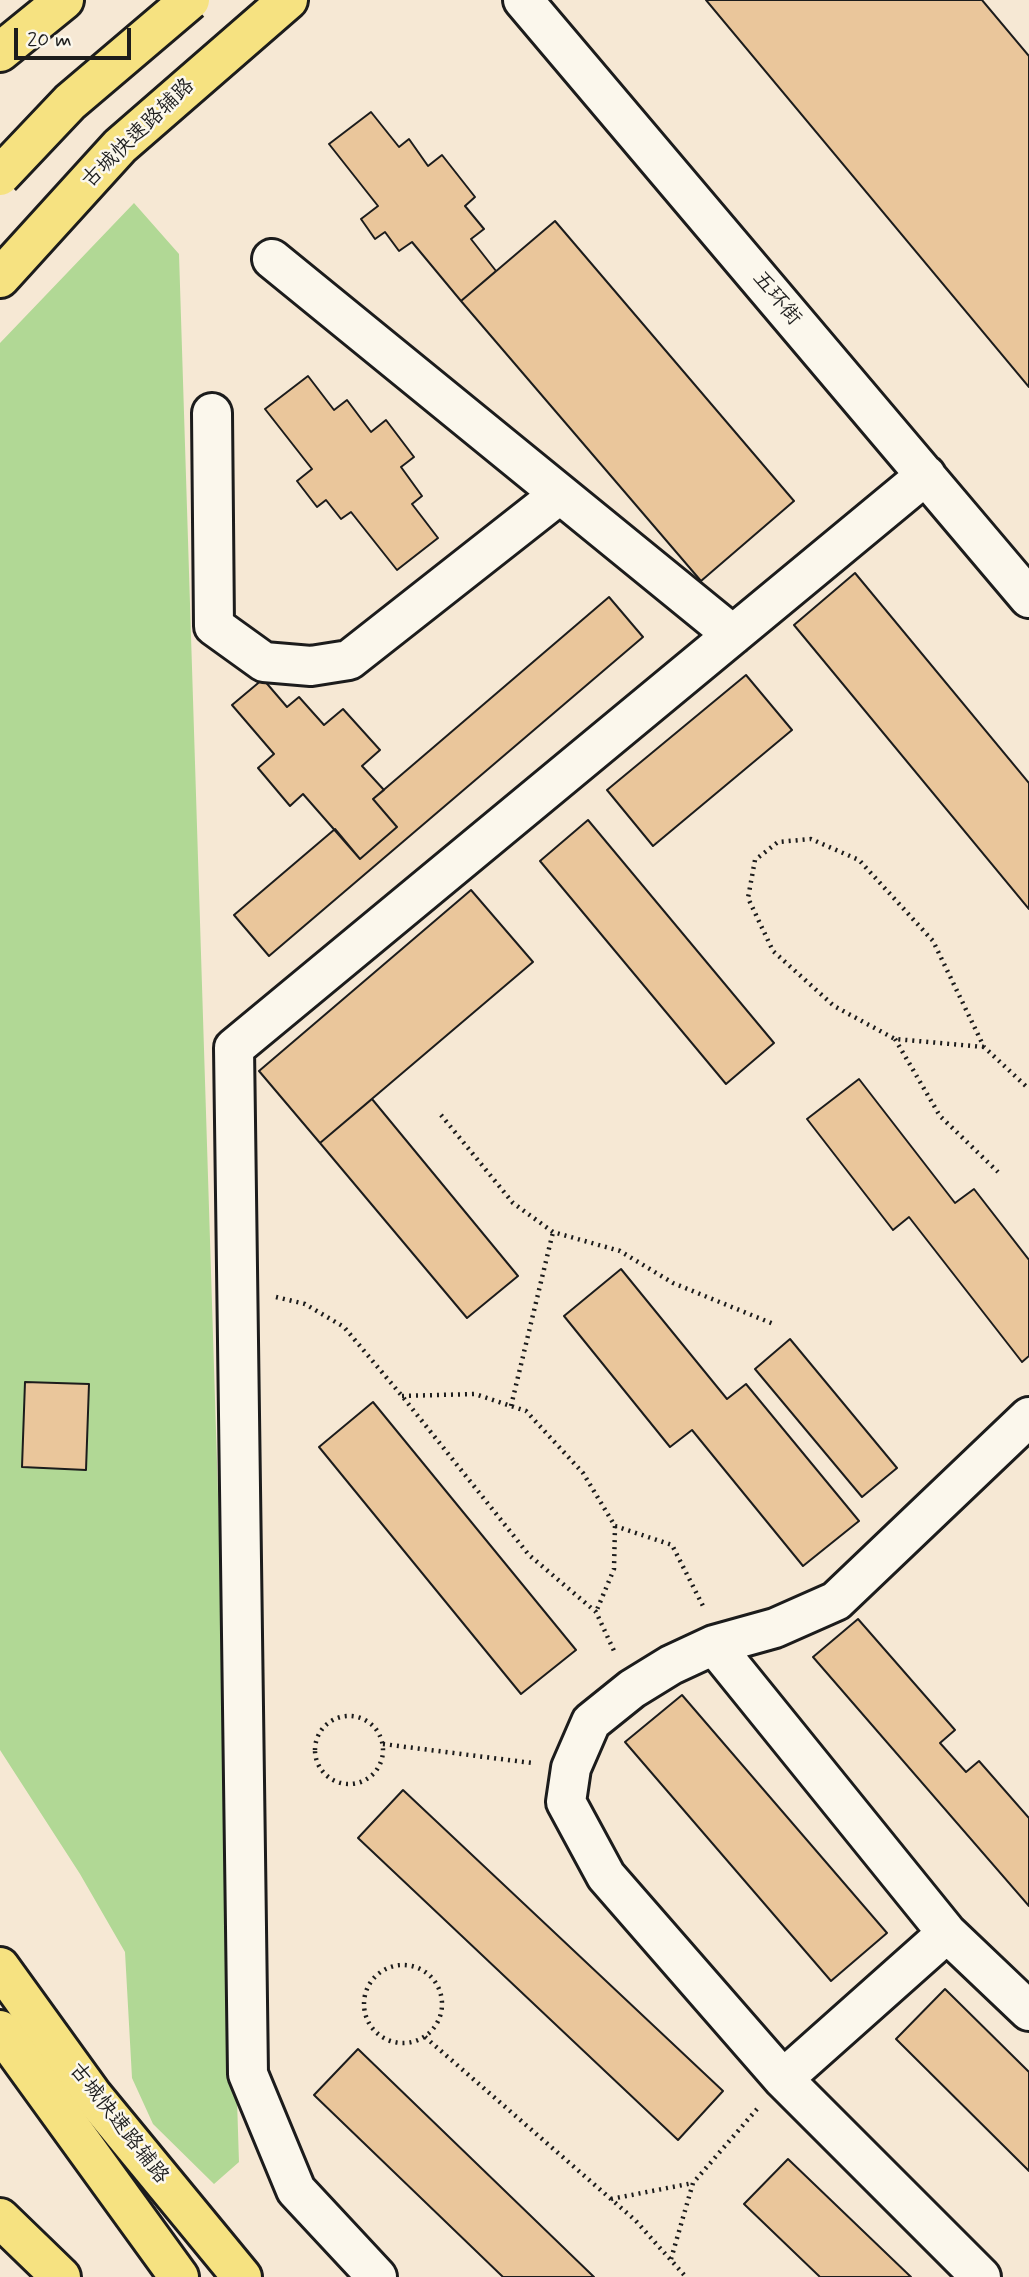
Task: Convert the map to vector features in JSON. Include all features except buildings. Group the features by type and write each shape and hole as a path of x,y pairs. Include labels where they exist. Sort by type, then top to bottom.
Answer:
{"main road":[{"path":"0,52 64,0"},
{"path":"0,176 70,102 190,0"},
{"name":"古城快速路辅路","path":"0,278 120,146 288,0"},
{"name":"古城快速路辅路","path":"0,1967 93,2096 242,2277"},
{"path":"0,2030 179,2277"},
{"path":"0,2218 61,2277"}],"street":[{"name":"五环街","path":"523,0 1027,593"},
{"path":"272,259 733,635"},
{"path":"212,413 214,626 264,662 311,666 349,660 561,494"},
{"path":"377,2277 296,2190 248,2074 234,1048 926,475"},
{"path":"981,2277 783,2079 606,1876 566,1802 571,1768 591,1722 632,1689 671,1665 714,1646 775,1628 836,1601 1029,1417"},
{"path":"714,1646 947,1933 1029,2011"},
{"path":"783,2079 947,1933"}],"path":[{"path":"984,1047 895,1039 834,1006 773,951 748,898 755,860 778,842 811,839 859,860 933,941 984,1047 1029,1089"},
{"path":"895,1039 940,1116 998,1172"},
{"path":"442,1115 513,1203 553,1232 620,1251 673,1283 776,1325"},
{"path":"511,1406 553,1232"},
{"path":"238,1301 276,1297 305,1304 344,1328 529,1555 596,1612 632,1689"},
{"path":"402,1396 475,1394 526,1411 583,1474 615,1526 614,1569 596,1612"},
{"path":"615,1526 672,1545 702,1600 714,1646"},
{"path":"343,1716 364,1719 380,1734 383,1744 383,1756 372,1777 349,1785 337,1783 327,1777 319,1768 315,1756 318,1734 324,1726 343,1716"},
{"path":"383,1744 571,1768"},
{"path":"411,1966 423,1971 433,1980 442,2003 435,2028 425,2037 414,2042 388,2041 370,2024 364,2000 367,1987 386,1969 411,1966"},
{"path":"425,2037 635,2220 687,2277"},
{"path":"671,2260 693,2183 783,2079"},
{"path":"611,2199 693,2183"}],"green space":[{"path":"134,203 179,254 239,2162 214,2184 153,2124 132,2078 125,1952 80,1874 0,1750 0,343"}]}
